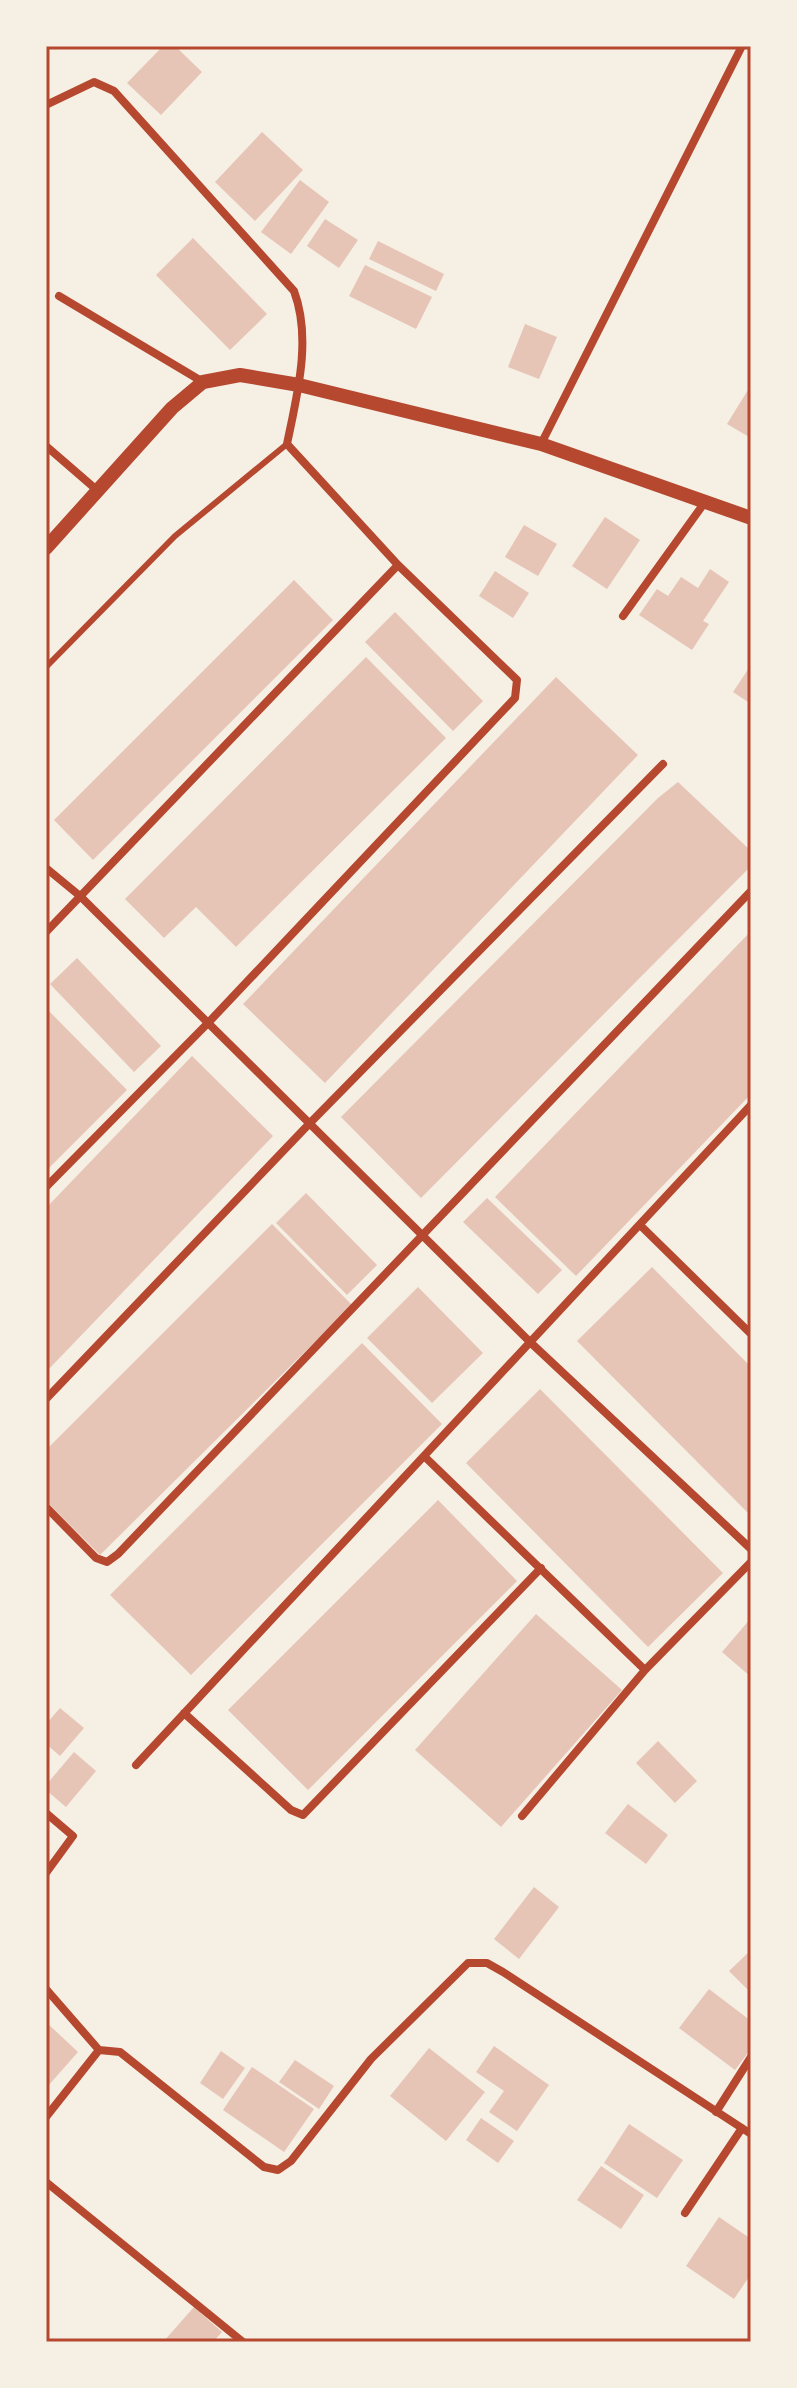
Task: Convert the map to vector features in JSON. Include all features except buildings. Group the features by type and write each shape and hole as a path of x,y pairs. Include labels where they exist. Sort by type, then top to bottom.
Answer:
{"street":[{"path":"541,444 742,46"},
{"path":"46,105 94,82 114,91 294,291 303,332 299,385 287,444 398,565 517,680 518,693 208,1023 46,1187"},
{"path":"59,296 203,382"},
{"path":"46,548 172,408 203,382 240,375 299,385 541,444 751,518"},
{"path":"46,446 98,491"},
{"path":"623,616 705,502"},
{"path":"46,932 398,565"},
{"path":"46,1399 309,1124 663,764"},
{"path":"46,868 80,896 530,1342 751,1549"},
{"path":"46,1507 96,1558 107,1562 118,1554 751,891"},
{"path":"136,1765 751,1105"},
{"path":"640,1225 751,1334"},
{"path":"424,1456 645,1670"},
{"path":"522,1816 645,1670 751,1562"},
{"path":"184,1713 291,1810 303,1815 541,1568"},
{"path":"46,1813 73,1836 46,1873"},
{"path":"46,1989 99,2050 120,2052 264,2167 278,2170 291,2161 371,2059 468,1963 478,1961 503,1972 751,2134"},
{"path":"46,2117 99,2050"},
{"path":"716,2112 751,2057"},
{"path":"685,2213 742,2128"},
{"path":"46,2182 243,2342"}],"lane":[{"path":"46,667 175,536 287,444"}]}
